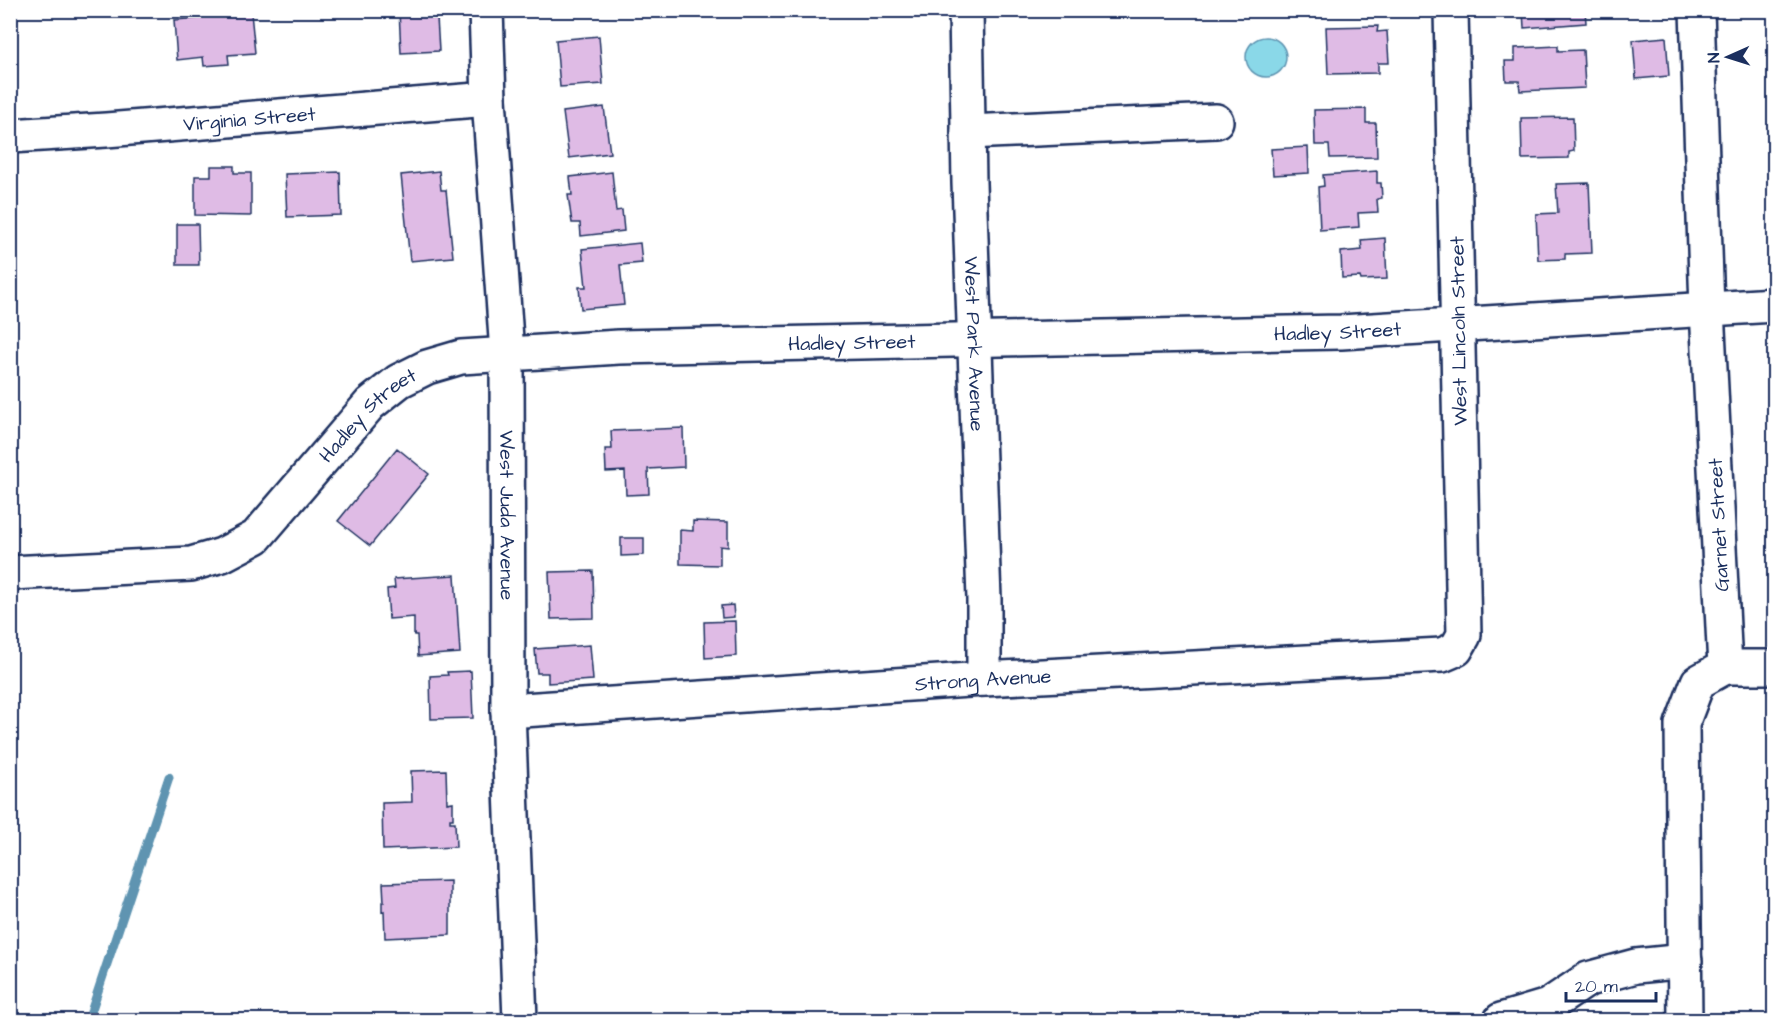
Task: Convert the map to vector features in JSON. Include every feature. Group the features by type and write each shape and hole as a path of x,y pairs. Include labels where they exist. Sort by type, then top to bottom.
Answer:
{"street":[{"name":"West Juda Avenue","path":"486,10 489,99 507,353 508,711 519,1020"},
{"name":"West Park Avenue","path":"966,10 974,339 984,599 984,679"},
{"name":"West Lincoln Street","path":"1451,10 1464,635 1456,649"},
{"name":"Garnet Street","path":"1697,10 1707,309 1725,667"},
{"name":"Virginia Street","path":"10,136 489,99"},
{"path":"968,132 1216,121"},
{"name":"Hadley Street","path":"10,573 191,564 222,555 256,537 370,404 399,381 427,367 461,357 619,347 1341,332 1774,305"},
{"name":"Strong Avenue","path":"508,711 984,679 1442,655 1456,649"},
{"path":"1685,1020 1682,724 1698,682 1725,667 1774,667"},
{"path":"1501,1020 1548,1006 1588,979 1636,966 1684,961"}],"water":[{"path":"1266,37 1280,43 1286,57 1280,71 1266,77 1252,71 1246,57 1252,43"}],"building":[{"path":"200,10 220,10 220,16 251,13 255,53 228,55 229,64 204,66 203,57 177,60 174,20 201,18"},
{"path":"399,10 442,10 443,18 437,18 439,51 401,53"},
{"path":"1523,10 1585,10 1586,23 1524,28"},
{"path":"1378,26 1377,32 1387,31 1389,63 1378,63 1378,73 1328,74 1326,27"},
{"path":"599,36 603,84 560,87 556,40"},
{"path":"1666,37 1669,76 1636,79 1633,40"},
{"path":"1558,46 1558,51 1583,50 1585,88 1520,91 1519,81 1506,81 1505,61 1515,61 1515,48"},
{"path":"604,107 610,153 569,158 563,112"},
{"path":"1366,109 1366,123 1376,123 1377,157 1330,158 1329,145 1315,145 1314,110"},
{"path":"1573,117 1574,151 1569,152 1569,158 1522,159 1521,118"},
{"path":"1308,147 1309,173 1273,175 1271,149"},
{"path":"211,166 234,166 234,173 251,173 251,216 195,215 195,176 211,176"},
{"path":"439,171 441,190 446,190 453,257 410,261 401,175"},
{"path":"1377,171 1377,183 1381,183 1382,198 1377,199 1378,212 1358,213 1359,227 1320,230 1318,187 1324,186 1323,175"},
{"path":"340,172 341,215 287,217 285,174"},
{"path":"612,172 616,211 622,210 624,231 581,236 580,223 572,223 568,195 572,195 570,177"},
{"path":"1589,183 1592,253 1565,254 1565,259 1538,260 1536,214 1558,213 1556,184"},
{"path":"177,224 198,224 199,265 177,265"},
{"path":"1385,238 1387,279 1342,278 1341,252 1362,250 1361,240"},
{"path":"640,243 642,263 620,265 624,305 581,309 579,287 586,287 582,249"},
{"path":"683,428 684,467 648,469 649,494 626,495 625,471 606,472 605,449 612,449 611,431"},
{"path":"397,448 429,474 370,546 338,521"},
{"path":"693,521 728,522 728,547 720,546 720,565 680,564 680,530 693,531"},
{"path":"621,538 644,538 644,555 621,556"},
{"path":"593,571 594,618 551,619 549,572"},
{"path":"455,575 460,653 418,656 417,635 414,635 414,617 389,619 387,589 395,588 394,579"},
{"path":"733,605 734,617 722,618 721,606"},
{"path":"735,621 736,656 705,658 704,622"},
{"path":"590,645 593,680 548,683 548,673 537,673 535,649"},
{"path":"471,671 473,718 431,719 430,676 448,675 447,672"},
{"path":"446,770 447,803 453,802 453,819 450,819 450,822 455,822 456,847 383,850 382,803 412,802 411,771"},
{"path":"450,881 450,935 385,938 384,911 382,912 383,883"}],"waterway":[{"path":"95,1020 91,1012 169,777"}]}
